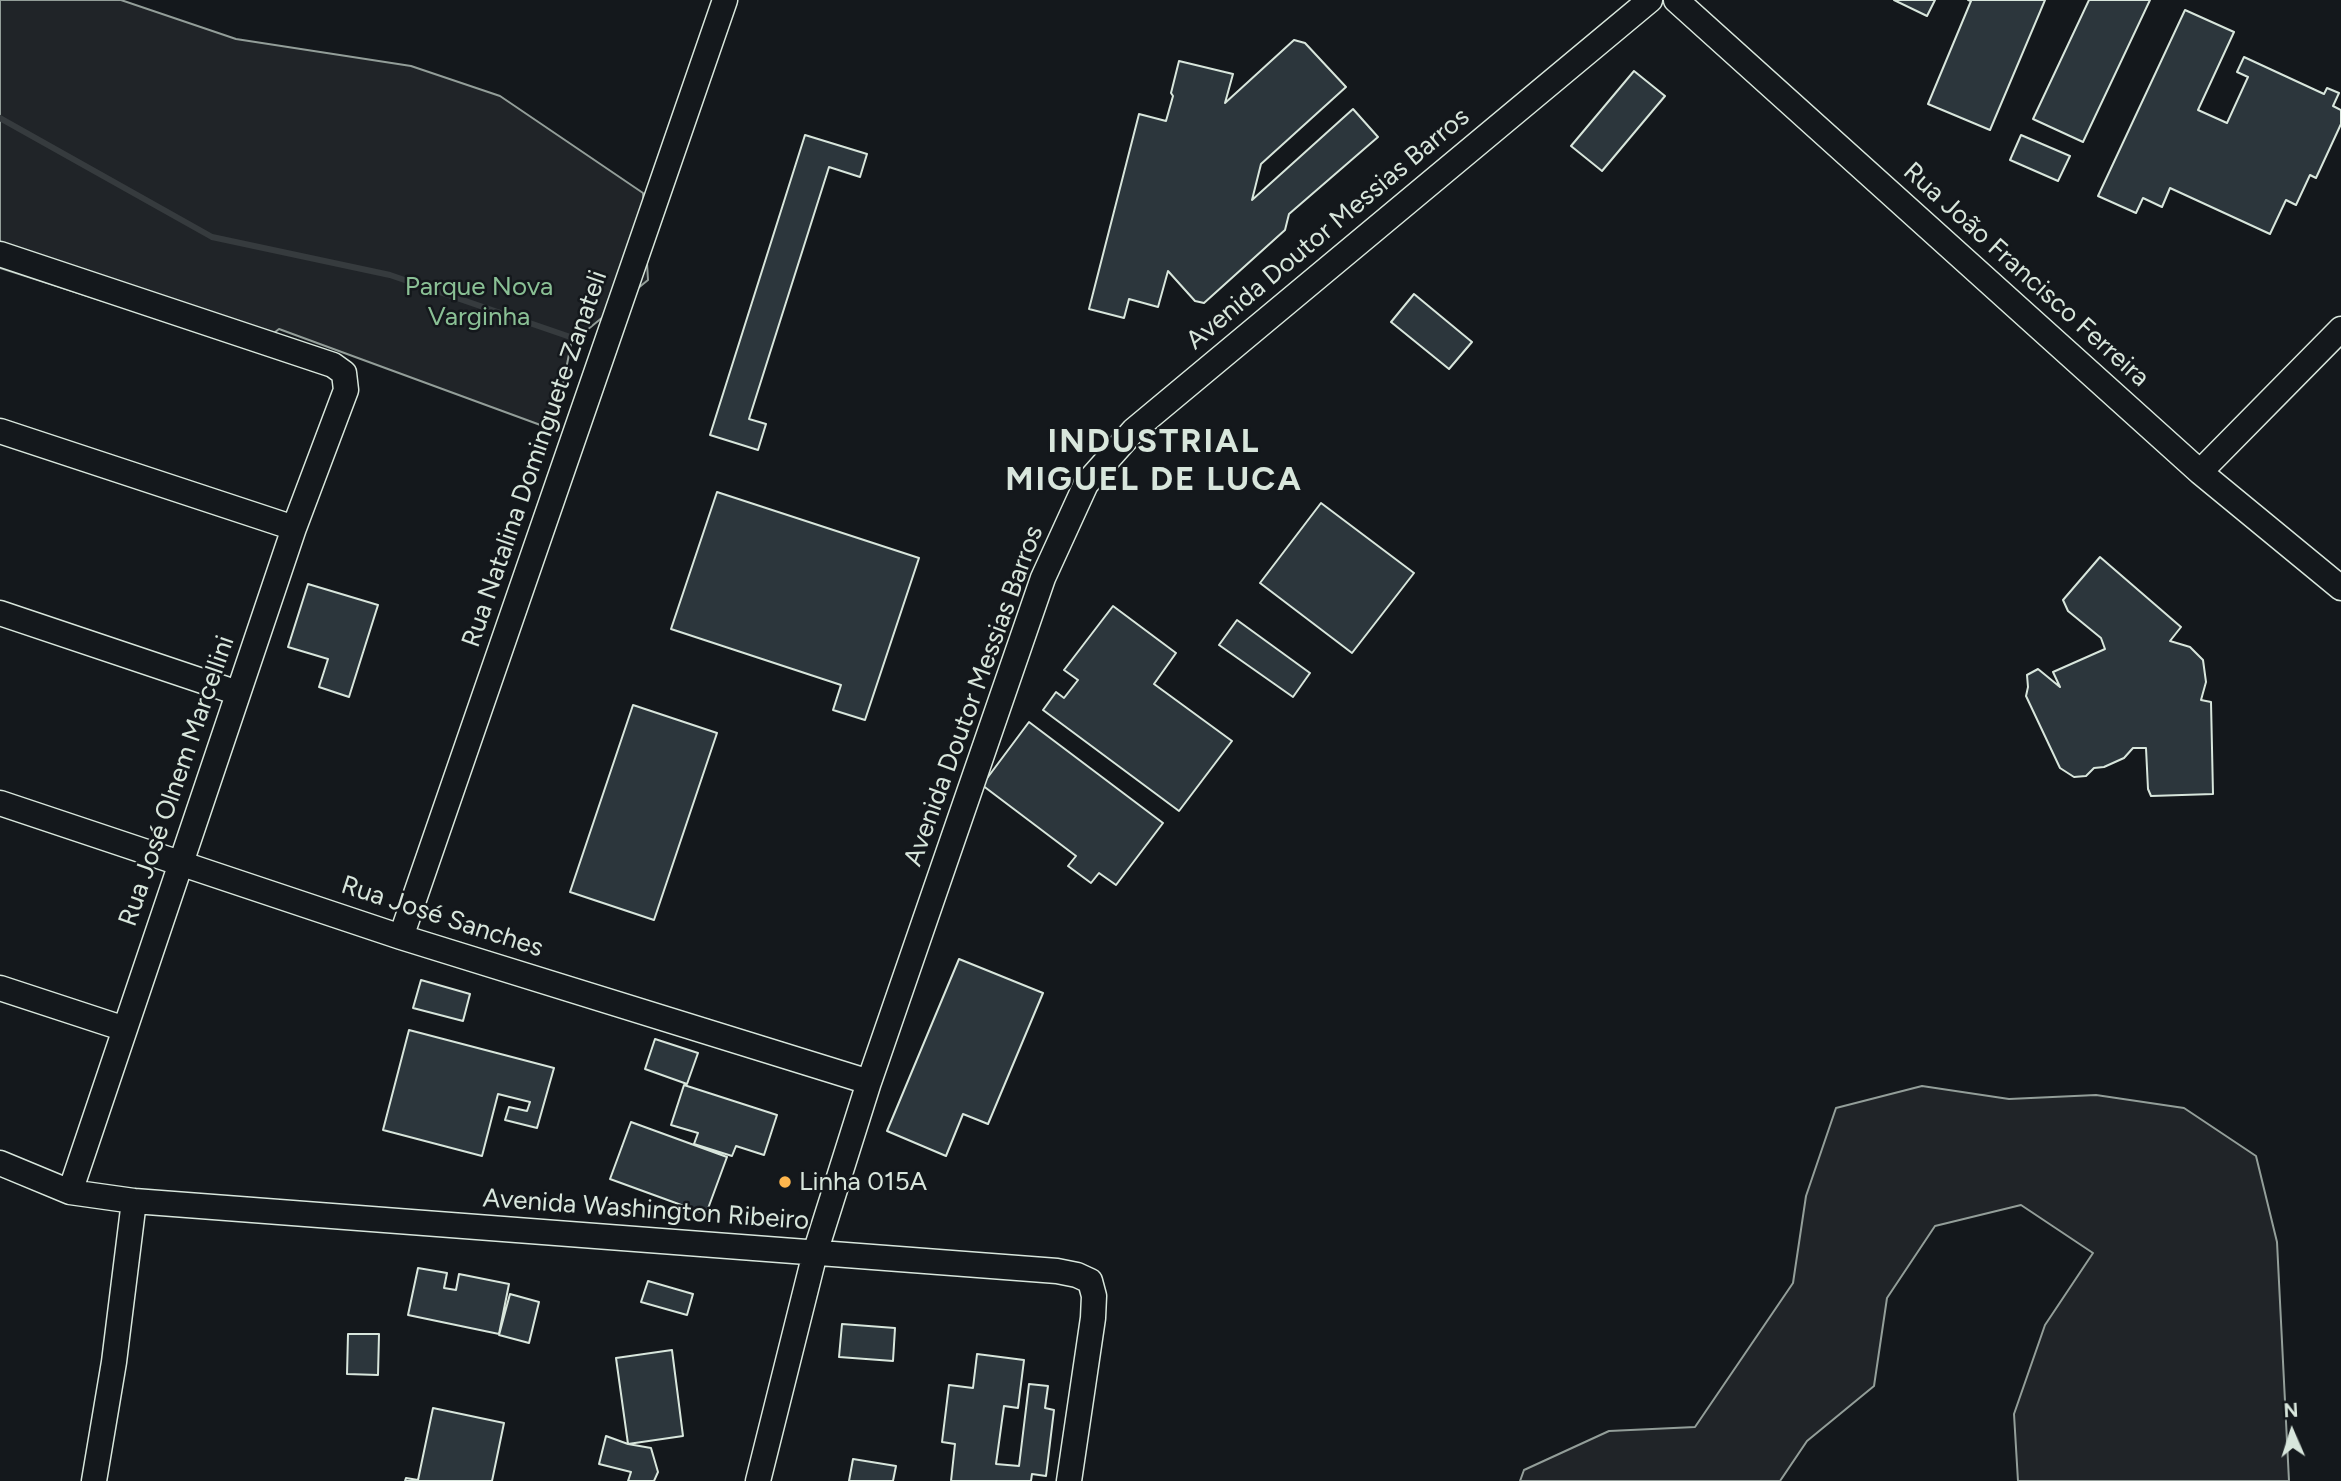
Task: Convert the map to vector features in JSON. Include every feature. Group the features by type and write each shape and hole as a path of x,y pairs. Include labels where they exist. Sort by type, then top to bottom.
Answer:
{"street":[{"name":"Rua Natalina Dominguete Zanateli","path":"401,937 725,0"},
{"name":"Avenida Doutor Messias Barros","path":"758,1481 815,1253 869,1082 1043,578 1087,484 1134,430 1650,0"},
{"name":"Rua João Francisco Ferreira","path":"1676,0 2200,472 2341,588"},
{"name":"Rua José Olnem Marcellini","path":"0,254 333,365 344,373 346,390 294,528 70,1192"},
{"path":"2200,472 2341,329"},
{"path":"0,431 294,528"},
{"path":"0,614 238,693"},
{"name":"Rua José Sanches","path":"0,803 401,937 869,1082"},
{"path":"0,988 125,1029"},
{"name":"Avenida Washington Ribeiro","path":"0,1163 70,1192 134,1201 1057,1271 1090,1281 1094,1296 1069,1481"},
{"path":"94,1481 114,1362 134,1201"}],"green space":[{"name":"Parque Nova Varginha","path":"0,0 121,0 236,39 411,66 500,96 643,193 648,280 581,335 573,334 554,430 279,329 269,337 103,301 0,268"},
{"path":"1922,1086 2009,1099 2096,1095 2184,1108 2256,1156 2277,1242 2289,1481 2018,1481 2014,1414 2045,1325 2093,1253 2021,1205 1935,1226 1887,1298 1874,1386 1807,1441 1780,1481 1520,1481 1524,1470 1609,1431 1695,1427 1793,1283 1806,1196 1836,1108"}],"building":[{"path":"1894,0 1935,0 1927,16"},
{"path":"1968,0 2045,0 1990,130 1928,104 1971,1"},
{"path":"2089,0 2150,0 2083,142 2033,119"},
{"path":"2185,10 2234,32 2198,110 2227,123 2248,77 2237,72 2244,57 2324,94 2327,88 2339,93 2333,106 2341,110 2341,124 2316,178 2310,175 2296,205 2286,200 2270,234 2170,188 2162,207 2143,198 2136,213 2098,196"},
{"path":"1294,40 1305,43 1346,87 1261,164 1252,200 1353,109 1378,137 1289,214 1285,230 1204,303 1195,301 1168,271 1158,307 1129,299 1124,318 1089,309 1139,114 1166,121 1179,61 1233,74 1225,103"},
{"path":"1634,71 1665,96 1602,171 1571,146"},
{"path":"805,135 867,154 860,177 829,167 749,419 766,424 758,450 710,435"},
{"path":"2021,135 2070,156 2058,181 2010,160"},
{"path":"1414,294 1472,342 1449,369 1391,322"},
{"path":"717,492 919,558 865,720 833,710 841,685 671,629"},
{"path":"1321,503 1414,573 1352,653 1260,583"},
{"path":"2100,557 2181,627 2170,641 2190,647 2203,660 2206,682 2201,700 2211,702 2213,794 2151,796 2148,789 2146,748 2133,748 2124,758 2104,767 2094,768 2086,776 2074,777 2060,768 2026,696 2027,675 2038,669 2060,687 2053,672 2105,649 2101,638 2068,611 2063,600"},
{"path":"308,584 378,605 349,697 319,687 328,659 288,647"},
{"path":"1113,606 1176,653 1154,684 1232,741 1179,811 1043,710 1056,692 1064,698 1078,680 1064,670"},
{"path":"1237,620 1310,673 1293,697 1219,645"},
{"path":"633,705 717,733 654,920 570,892"},
{"path":"1029,722 1163,823 1116,885 1099,873 1091,883 1068,866 1076,856 982,785"},
{"path":"959,959 1043,993 988,1124 963,1114 946,1156 887,1131"},
{"path":"421,980 470,994 463,1021 413,1008"},
{"path":"409,1030 554,1068 537,1128 505,1120 509,1107 527,1111 530,1102 498,1094 482,1156 383,1130"},
{"path":"655,1039 698,1053 687,1084 645,1069"},
{"path":"684,1085 777,1115 764,1155 736,1146 732,1156 694,1144 698,1133 671,1125"},
{"path":"631,1122 727,1157 706,1214 610,1179"},
{"path":"418,1268 447,1273 444,1288 456,1290 459,1274 509,1284 499,1334 408,1315"},
{"path":"648,1281 693,1294 687,1315 641,1302"},
{"path":"510,1294 539,1302 529,1343 499,1335"},
{"path":"842,1324 895,1328 893,1361 839,1357"},
{"path":"348,1334 379,1334 378,1375 347,1374"},
{"path":"672,1350 683,1436 628,1444 616,1358"},
{"path":"977,1354 1024,1360 1018,1408 1004,1406 996,1464 1019,1466 1029,1384 1048,1386 1045,1408 1054,1410 1046,1476 1032,1474 1031,1481 951,1481 955,1444 942,1442 949,1385 973,1388"},
{"path":"433,1408 504,1423 492,1481 405,1481 406,1478 418,1480"},
{"path":"606,1436 651,1448 658,1472 654,1481 628,1481 631,1472 599,1464"},
{"path":"853,1459 896,1466 893,1481 849,1481"}],"waterway":[{"path":"0,118 212,237 390,275 582,341"}],"place":[{"name":"Linha 015A","path":"785,1182"}],"district":[{"name":"INDUSTRIAL MIGUEL DE LUCA","path":"1154,461"}]}
